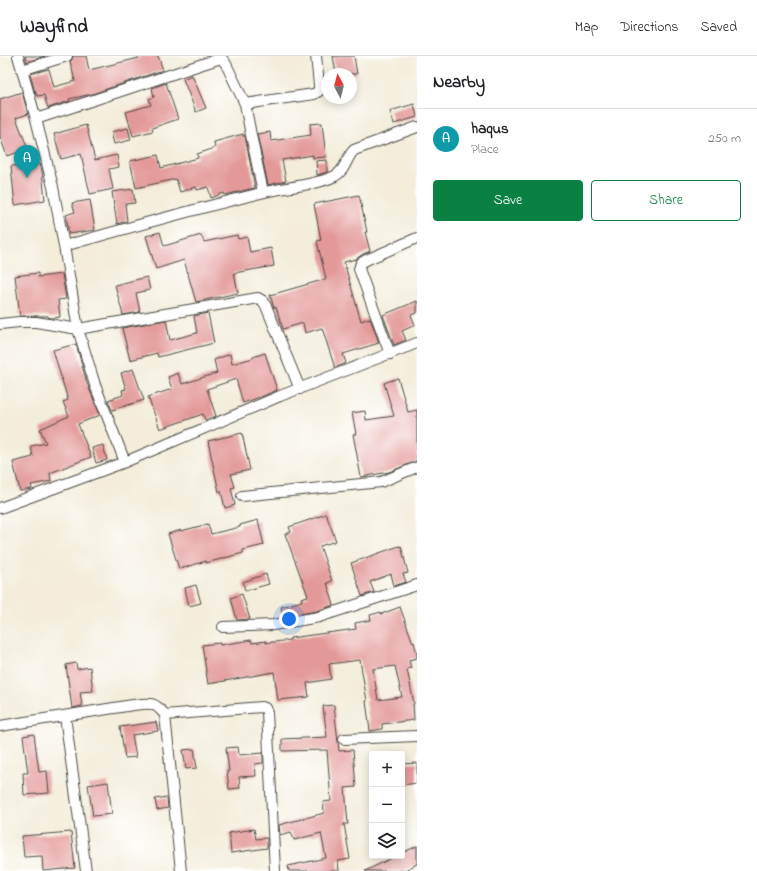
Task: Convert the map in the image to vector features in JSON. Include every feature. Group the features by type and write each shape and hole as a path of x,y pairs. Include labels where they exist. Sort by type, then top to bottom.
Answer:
{"street":[{"path":"18,56 53,187 78,329 96,385 124,462"},
{"path":"22,70 67,56"},
{"path":"245,104 314,94 318,90 319,85 316,56"},
{"path":"36,119 221,57 226,64 245,104 263,192"},
{"path":"64,246 154,219 263,192 322,180 341,172 350,154 354,150 417,127"},
{"path":"390,354 359,269 361,263 366,260 417,238"},
{"path":"0,324 36,322 78,329 258,298 263,301 266,306 300,389"},
{"path":"0,508 124,462 300,389 417,343"},
{"path":"242,496 381,482 417,466"},
{"path":"223,627 273,625 319,617 417,585"},
{"path":"0,726 104,709 152,703 160,708 165,715 181,871"},
{"path":"165,715 262,707 266,708 275,871"},
{"path":"65,716 86,871"},
{"path":"344,739 417,736"}],"building":[{"path":"25,56 45,56 27,62"},
{"path":"73,56 86,56 89,70 139,58 139,56 158,56 163,70 92,94 69,99 70,101 48,108 44,95 37,96 35,90 35,93 30,74 49,69 54,87 75,81 70,61 72,60"},
{"path":"333,56 354,56 356,68 335,68"},
{"path":"192,75 206,108 196,112 183,79"},
{"path":"166,83 178,119 152,128 153,131 133,136 126,112 151,105 149,99 154,97 152,88"},
{"path":"22,92 28,114 16,118 28,149 7,156 0,137 0,99"},
{"path":"414,104 417,117 394,124 390,111"},
{"path":"322,123 326,157 313,158 313,155 282,160 286,181 268,185 257,134 270,132 271,141 311,135 310,124"},
{"path":"86,125 95,160 117,155 119,167 109,169 113,189 90,194 81,154 61,159 54,134"},
{"path":"128,128 131,140 114,144 111,132"},
{"path":"243,134 243,136 245,136 255,188 225,195 224,193 211,198 208,187 197,190 196,187 180,192 176,179 136,188 130,161 158,155 161,168 198,158 197,154 215,148 214,142"},
{"path":"327,160 327,172 317,175 316,161"},
{"path":"40,164 45,200 15,205 11,166"},
{"path":"133,189 135,203 125,204 127,221 117,224 112,192"},
{"path":"359,195 367,232 365,232 370,251 356,259 344,262 361,321 370,318 379,343 343,354 346,363 335,368 322,328 305,333 303,323 283,329 276,307 274,308 270,295 326,279 317,241 321,240 314,204"},
{"path":"90,200 95,230 69,234 66,215 75,212 72,203"},
{"path":"160,232 164,246 201,235 204,242 237,235 238,239 247,237 250,252 271,248 274,266 234,273 238,293 196,302 184,260 156,269 146,236"},
{"path":"38,273 38,277 62,274 66,299 58,300 60,317 51,318 48,316 20,316 15,276"},
{"path":"147,277 150,290 136,293 140,312 123,315 115,285"},
{"path":"417,301 417,313 411,315 415,325 402,331 406,340 394,345 383,315"},
{"path":"208,313 214,343 158,357 157,353 130,360 122,328 166,320 170,340 197,333 194,316"},
{"path":"76,344 87,383 100,415 78,424 91,457 50,473 51,481 31,485 32,489 20,491 13,462 33,457 31,446 46,443 40,429 69,416 63,402 68,400 53,350"},
{"path":"265,353 277,390 243,403 236,379 207,389 216,416 205,420 203,414 160,429 148,397 172,389 168,377 178,373 182,384 217,373 214,360 230,354 232,364"},
{"path":"133,369 144,400 112,410 108,400 123,395 122,390 126,389 121,373"},
{"path":"398,378 408,412 417,410 417,461 389,472 361,477 353,434 356,434 352,413 365,411 366,420 394,416 384,383"},
{"path":"242,433 250,470 231,474 235,487 231,488 235,505 225,508 221,491 219,492 208,441"},
{"path":"103,445 107,460 96,463 92,448"},
{"path":"326,514 336,541 320,546 332,581 327,583 334,605 317,611 283,617 281,607 302,601 301,598 308,596 285,534 291,532 289,527"},
{"path":"258,520 264,545 243,550 243,553 206,563 206,561 179,569 168,534 208,524 211,534 240,527 240,525"},
{"path":"401,546 408,573 403,574 406,582 394,586 391,574 370,582 374,592 362,596 351,563"},
{"path":"266,574 269,584 245,591 243,582"},
{"path":"196,585 201,603 189,606 185,588"},
{"path":"242,594 250,619 237,620 231,598"},
{"path":"400,607 413,643 414,642 417,658 409,660 411,668 407,669 414,704 414,720 382,724 382,729 370,731 367,701 360,660 329,664 331,679 307,683 309,697 278,700 274,672 208,684 202,645 220,643 220,645 251,640 252,643 266,641 266,643 290,640 290,638 356,629 355,623 371,620 370,615 381,612 381,614","holes":["395,666 402,697 378,700 373,669"]},
{"path":"76,663 77,669 90,667 93,691 80,692 82,706 72,708 66,665"},
{"path":"334,705 339,751 353,750 356,787 345,788 348,824 344,824 350,859 338,861 339,871 289,871 288,866 326,858 321,833 294,840 291,832 280,835 279,825 324,813 323,802 331,801 327,750 282,751 282,739 327,737 323,706"},
{"path":"156,722 158,731 132,735 136,757 125,758 120,727"},
{"path":"34,734 39,772 47,771 49,793 24,795 23,773 28,773 23,736"},
{"path":"238,747 239,755 263,753 263,763 255,764 256,776 239,777 240,788 229,789 227,771 229,771 226,748"},
{"path":"194,749 197,768 186,769 183,750"},
{"path":"417,763 417,783 405,785 405,764"},
{"path":"108,782 112,814 93,816 88,785"},
{"path":"167,797 168,808 157,810 155,799"},
{"path":"254,829 256,839 267,838 267,848 231,853 229,833"},
{"path":"71,832 75,868 43,871 42,856 24,857 22,836"},
{"path":"417,846 417,864 403,871 365,871 390,859 405,859 405,852"}],"place":[{"name":"haqus","path":"27,178"}]}
